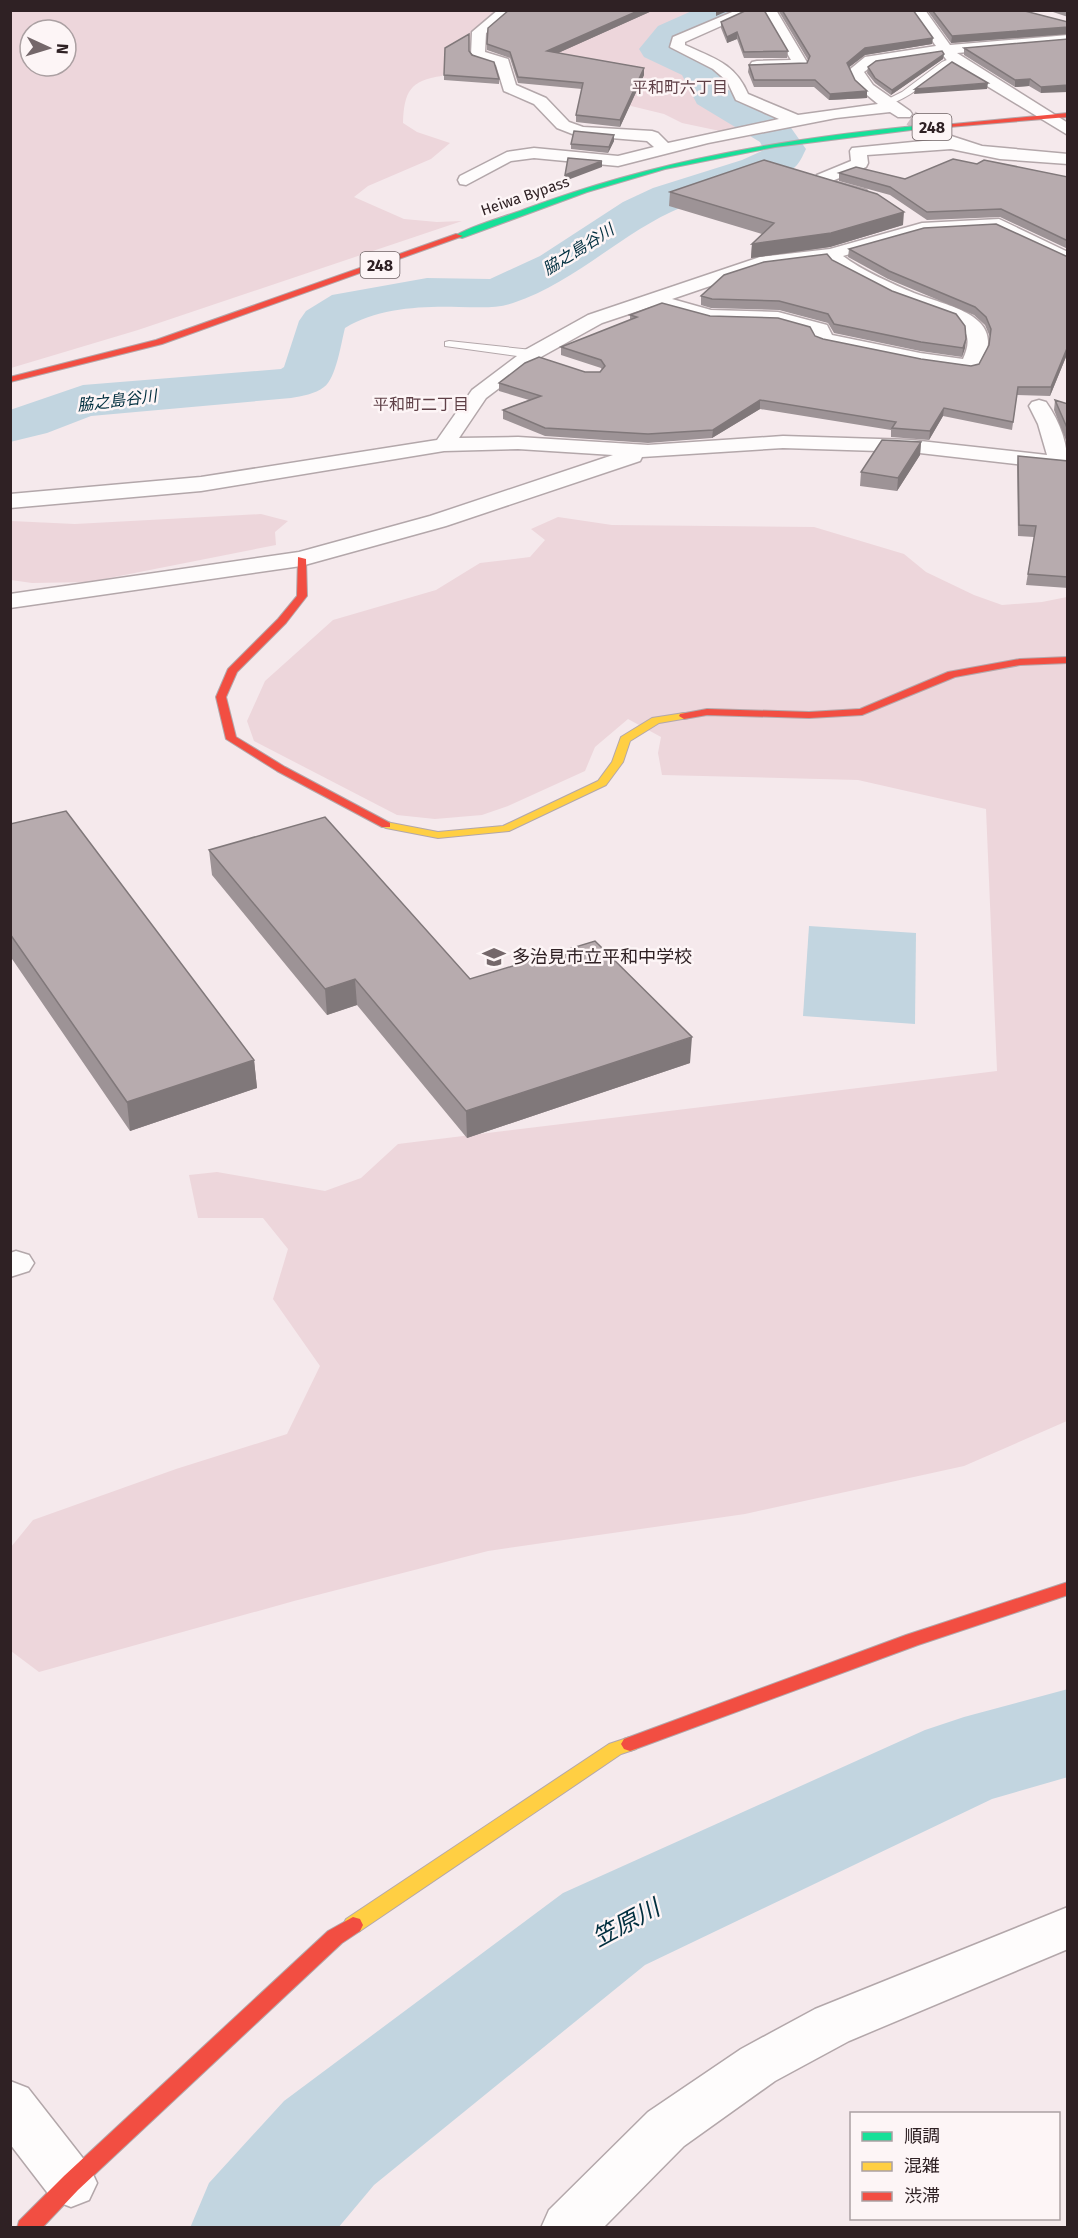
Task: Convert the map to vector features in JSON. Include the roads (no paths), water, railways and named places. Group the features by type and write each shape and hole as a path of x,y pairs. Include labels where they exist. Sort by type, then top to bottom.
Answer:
{"main road":[{"name":"Heiwa Bypass","path":"10,380 159,342 625,178 687,161 797,141 1068,115"},
{"path":"301,559 302,596 282,621 232,671 221,697 231,739 281,769 390,827 438,834 505,829 602,783 617,762 626,739 656,720 707,712 809,715 862,712 952,674 1020,662 1068,660"},
{"path":"27,2228 71,2183 335,1937 615,1749 912,1640 1068,1588"}],"street":[{"path":"507,10 479,32 478,54 504,62 508,88 540,101 563,125 581,132 652,136 666,150"},
{"path":"750,10 678,40 677,47 718,66 734,79 741,97 797,121"},
{"path":"718,66 801,64 769,10"},
{"path":"917,10 951,54 1068,130"},
{"path":"912,118 861,84 856,76 856,70 870,60 886,56 951,54 1068,39"},
{"path":"1031,42 1049,53"},
{"path":"466,180 507,157 534,153 618,161 752,129 891,105"},
{"path":"873,198 824,184 823,180 860,163 858,151 944,141 1008,154 1068,159"},
{"path":"906,217 922,228"},
{"path":"444,445 479,394 532,354 595,319 760,263 832,254 922,228 999,224 1068,260"},
{"path":"653,300 710,316 778,318 820,329 823,339 921,360 970,366 978,353 979,341 976,328 963,315 909,297 838,262 832,254"},
{"path":"532,354 552,361"},
{"path":"1039,406 1049,424 1059,459 1065,463"},
{"path":"10,501 201,484 364,460 444,445 518,443 648,451 794,442 911,446 1065,463"},
{"path":"10,601 301,559 438,521 648,451"},
{"path":"567,2228 666,2129 758,2065 832,2025 1068,1927"},
{"path":"10,2104 71,2183"}],"lane":[{"path":"891,105 945,63 951,54"},
{"path":"449,344 532,354"}],"water":[{"path":"809,926 916,933 915,1024 803,1016"}],"waterway":[{"name":"脇之島谷川","path":"10,426 28,422 83,401 291,383 307,376 323,321 349,305 427,292 497,293 556,266 638,211 668,197 757,169 781,158 785,149 775,134 711,96 698,68 657,49 670,34 680,28 731,10"},
{"name":"笠原川","path":"255,2228 329,2143 604,1929 964,1762 1068,1733"}],"tunnel":[{"path":"911,118 939,137"}],"place":[{"name":"多治見市立平和中学校","path":"494,957"}],"district":[{"name":"平和町六丁目","path":"680,87"},
{"name":"平和町二丁目","path":"421,404"}]}
